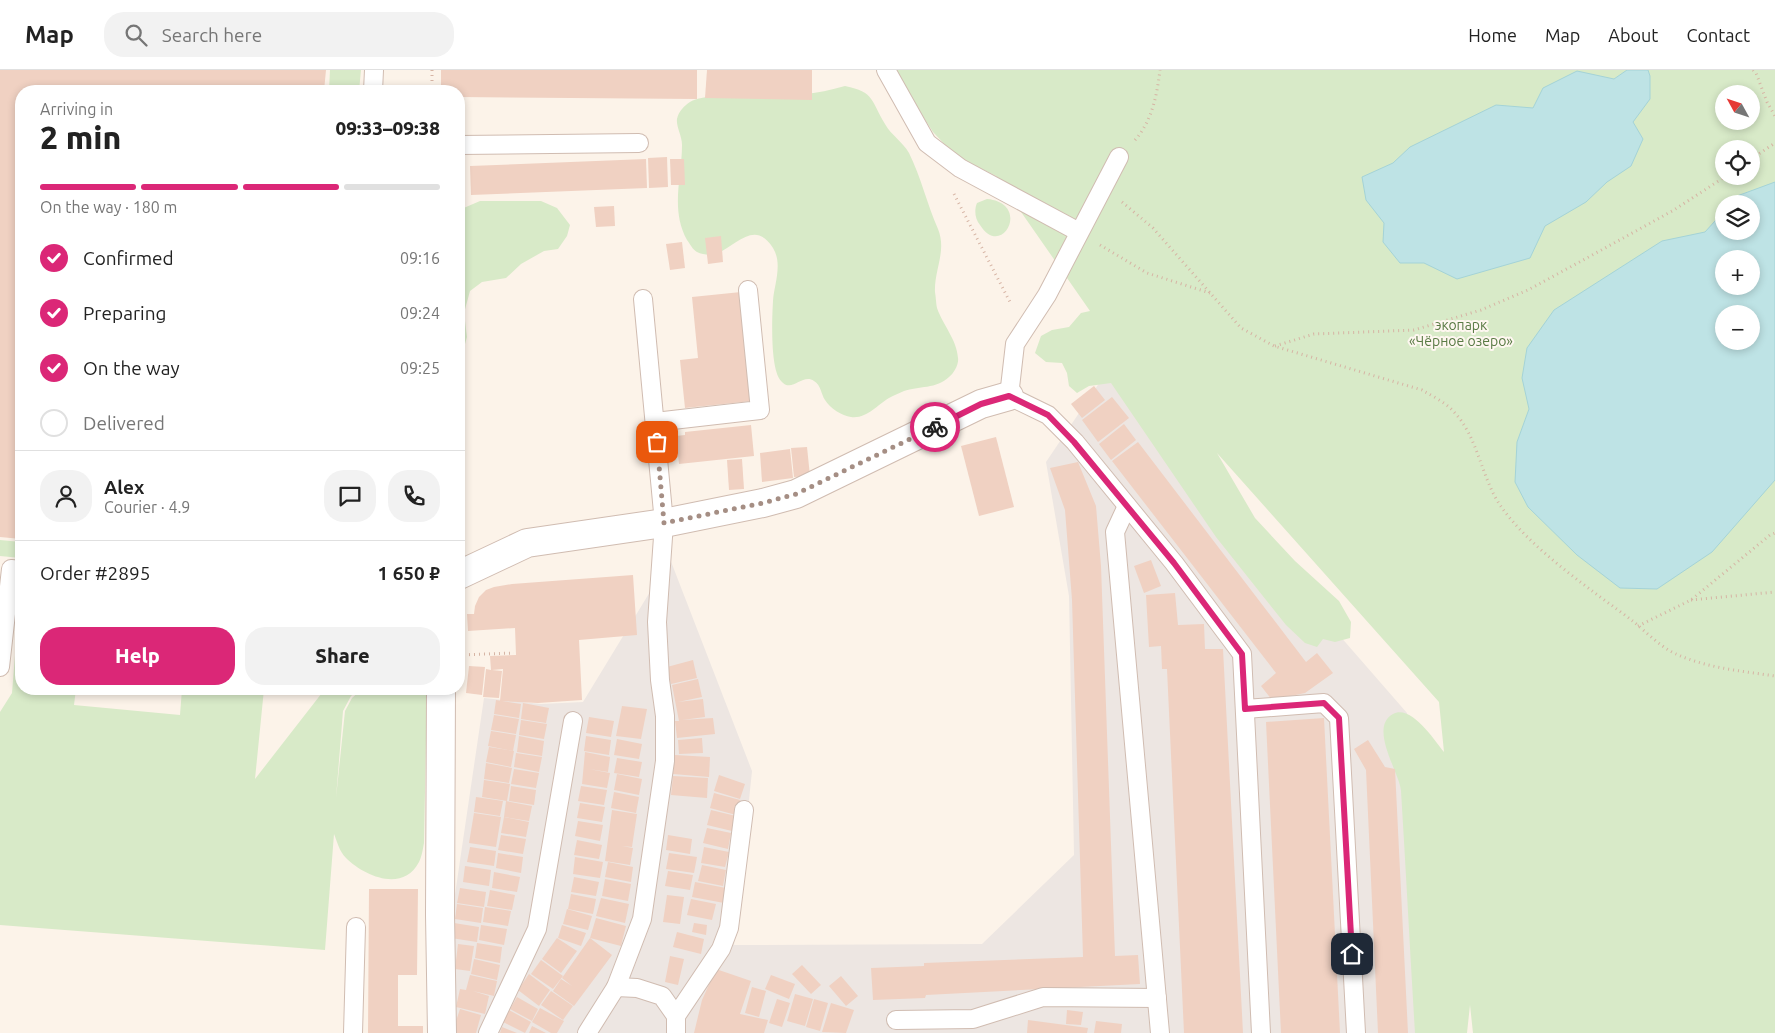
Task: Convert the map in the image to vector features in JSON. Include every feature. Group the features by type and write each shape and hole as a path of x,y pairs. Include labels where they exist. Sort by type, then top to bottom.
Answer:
{"street":[{"path":"465,572 527,543 664,523 763,503 796,494 981,404 1009,396"},
{"path":"441,695 440,915 442,1033"}],"lane":[{"path":"373,85 374,70"},
{"path":"886,70 927,143 960,168 1079,232"},
{"path":"465,145 639,144"},
{"path":"1119,157 1047,295 1015,344 1009,396 1048,415 1074,442 1174,563 1242,654 1261,1033"},
{"path":"655,422 760,410 748,290"},
{"path":"587,1033 616,987 642,919 665,761 665,716 660,680 657,632 664,523 643,300"},
{"path":"1127,506 1114,532 1160,1033"},
{"path":"0,667 11,569 15,569"},
{"path":"1245,709 1324,703 1339,718 1356,1033"},
{"path":"488,1033 537,929 573,721"},
{"path":"676,1024 721,949 730,928 744,810"},
{"path":"353,1033 356,927"},
{"path":"616,987 637,988 662,996 676,1024"},
{"path":"896,1020 974,1026 1043,997 1156,998"}],"path":[{"path":"432,70 432,85"},
{"path":"1119,157 1140,134 1149,119 1157,92 1160,70"},
{"path":"1753,70 1775,116"},
{"path":"1760,153 1775,143"},
{"path":"1274,346 1314,334 1414,330 1481,310 1528,290 1674,210 1715,183"},
{"path":"1103,185 1153,228 1241,328 1274,346 1422,390 1447,406 1460,419 1500,504 1508,515 1533,542 1577,579 1674,654 1708,666 1774,675"},
{"path":"950,186 1024,328"},
{"path":"1079,232 1147,273 1210,293"},
{"path":"1638,626 1691,600 1770,535 1775,533"},
{"path":"1691,600 1775,592"},
{"path":"465,655 514,653"}],"shaded area":[{"path":"1108,370 1407,713 1454,1033 449,1033 448,942 484,698 541,704 583,702 670,559 752,771 734,945 982,944 1074,855 1069,596 1046,462"}],"green space":[{"path":"330,70 361,70 360,85 329,85"},
{"name":"экопарк «Чёрное озеро»","path":"893,70 1775,70 1775,1033 1473,1033 1470,1005 1467,1033 1415,1033 1401,791 1387,751 1384,729 1386,721 1393,714 1400,712 1407,714 1422,725 1444,752 1439,702 1217,453 1255,518 1295,561 1339,601 1351,622 1350,638 1335,642 1323,639 1317,647 1305,643 1286,625 1216,537 1111,383 1089,386 1077,393 1069,386 1067,373 1062,363 1046,362 1035,353 1041,336 1052,330 1069,327 1081,313 1090,311 996,176 964,160 950,150 933,132"},
{"path":"845,86 862,91 871,99 888,128 909,153 921,181 938,229 941,245 935,284 936,305 955,345 958,360 957,366 951,375 939,384 909,389 889,398 867,414 857,417 844,415 833,409 825,400 820,387 814,381 805,379 789,385 781,381 777,375 773,355 772,331 773,301 778,268 773,248 766,240 752,235 716,254 699,253 694,250 687,240 679,217 678,205 682,145 677,119 680,111 688,103 711,96 803,94"},
{"path":"987,199 1001,203 1008,210 1010,218 1009,227 1004,233 997,236 988,234 978,223 976,217 977,203"},
{"path":"480,201 541,201 557,208 570,225 567,236 558,249 544,251 521,264 506,278 482,282 470,291 465,309 465,207"},
{"path":"465,321 467,337 465,344"},
{"path":"0,540 15,541 15,557 0,556"},
{"path":"15,656 15,695 75,695 74,705 180,715 182,695 263,695 255,779 320,695 352,695 343,711 336,798 345,711 352,698 355,695 427,695 424,843 422,855 412,871 403,877 394,879 383,878 363,871 346,858 334,834 325,950 0,925 0,712 12,693"}],"water":[{"path":"1627,70 1648,70 1650,76 1650,99 1633,122 1643,139 1631,166 1607,182 1586,202 1545,226 1530,258 1457,279 1424,263 1400,263 1383,242 1384,223 1366,200 1362,177 1393,163 1410,147 1496,105 1533,108 1543,88 1577,71 1614,79"},
{"path":"1775,182 1775,480 1712,552 1657,589 1620,588 1577,555 1528,507 1515,482 1517,442 1529,409 1522,378 1527,348 1554,310 1662,241 1705,232 1715,221 1715,240 1760,240 1760,195 1740,195"}],"building":[{"path":"0,70 326,70 325,85 15,85 15,538 0,537"},
{"path":"441,70 697,70 697,99 465,97 465,85 441,85"},
{"path":"707,70 812,70 812,100 705,98"},
{"path":"667,157 668,187 649,188 648,158"},
{"path":"646,159 647,188 471,195 470,166"},
{"path":"670,159 684,159 685,185 671,185"},
{"path":"614,206 615,226 596,227 594,207"},
{"path":"721,236 723,262 708,264 705,238"},
{"path":"682,242 685,268 670,270 666,244"},
{"path":"741,292 752,401 685,408 680,360 698,358 692,297"},
{"path":"1094,386 1105,400 1082,418 1071,404"},
{"path":"1112,397 1129,418 1098,442 1082,420"},
{"path":"1124,424 1136,440 1111,460 1099,444"},
{"path":"751,425 754,456 679,464 676,436 685,435 685,432"},
{"path":"996,437 1014,507 979,516 961,446"},
{"path":"1138,442 1306,662 1317,653 1333,673 1305,693 1272,700 1261,686 1276,673 1112,461"},
{"path":"807,447 810,476 794,477 791,448"},
{"path":"790,449 793,478 762,482 760,453"},
{"path":"742,459 744,489 729,490 727,460"},
{"path":"1078,462 1096,506 1101,566 1115,956 1138,955 1140,984 926,995 925,998 873,1000 871,968 924,966 924,963 1083,957 1072,600 1065,510 1050,468"},
{"path":"1151,560 1161,586 1144,593 1134,566"},
{"path":"633,575 637,635 579,640 582,700 538,703 500,701 503,669 492,670 502,671 499,698 483,697 486,669 491,670 490,656 516,655 515,628 468,631 467,614 474,614 479,597 486,590 512,584"},
{"path":"1175,593 1178,625 1204,624 1205,649 1223,649 1243,1033 1184,1033 1167,669 1162,669 1161,646 1149,647 1146,595"},
{"path":"693,660 697,678 671,684 667,667"},
{"path":"469,666 485,667 482,695 466,693"},
{"path":"698,679 702,697 678,702 703,699 705,717 682,720 713,718 715,734 677,738 675,721 679,721 672,685"},
{"path":"496,700 521,704 519,718 494,714"},
{"path":"523,703 549,708 546,723 521,719"},
{"path":"622,706 647,709 641,739 616,736"},
{"path":"494,715 519,719 516,734 491,730"},
{"path":"589,717 614,721 611,737 586,733"},
{"path":"1324,718 1340,1033 1281,1033 1266,722"},
{"path":"521,720 547,724 544,739 519,735"},
{"path":"491,731 516,735 513,751 488,746"},
{"path":"519,736 544,741 542,756 517,752"},
{"path":"586,736 611,740 609,755 584,751"},
{"path":"702,738 703,753 679,754 678,740"},
{"path":"617,739 642,744 639,759 614,755"},
{"path":"1368,740 1385,767 1395,769 1408,1033 1378,1033 1366,770 1354,749"},
{"path":"489,747 514,751 511,767 486,762"},
{"path":"585,752 610,757 608,772 589,769 610,773 607,788 582,784"},
{"path":"516,753 542,757 539,772 514,767"},
{"path":"675,755 710,757 709,777 673,774"},
{"path":"617,758 642,762 639,777 614,773"},
{"path":"486,763 512,768 509,783 484,779"},
{"path":"514,769 539,773 536,788 511,784"},
{"path":"617,774 642,779 639,795 614,790"},
{"path":"719,775 745,784 740,799 714,791"},
{"path":"673,776 708,778 707,798 671,795"},
{"path":"484,780 510,784 507,801 482,797"},
{"path":"511,786 536,790 534,805 509,801"},
{"path":"581,786 607,790 604,805 578,801"},
{"path":"614,792 639,797 636,813 611,808"},
{"path":"714,793 740,800 736,815 710,808"},
{"path":"476,797 503,801 500,816 474,812"},
{"path":"506,801 532,806 529,821 504,817"},
{"path":"580,803 605,807 602,822 577,818"},
{"path":"612,810 637,814 632,847 622,846 633,848 630,865 605,861"},
{"path":"711,810 736,816 732,831 707,825"},
{"path":"474,813 501,817 496,847 469,843"},
{"path":"504,817 529,822 526,837 501,833"},
{"path":"578,821 603,825 600,841 575,836"},
{"path":"707,828 731,833 728,849 703,843"},
{"path":"501,835 526,839 523,854 498,850"},
{"path":"668,835 692,839 690,854 666,850"},
{"path":"577,840 602,845 599,859 574,855"},
{"path":"470,847 496,851 494,866 467,862"},
{"path":"704,847 729,852 725,867 701,863"},
{"path":"498,853 523,857 521,873 496,868"},
{"path":"669,853 697,857 694,873 666,869"},
{"path":"575,857 603,862 600,878 573,874"},
{"path":"608,862 633,867 631,882 605,877"},
{"path":"702,865 726,870 723,886 698,881"},
{"path":"465,866 491,870 489,886 463,882"},
{"path":"668,871 693,875 690,890 665,886"},
{"path":"494,872 520,877 517,892 492,888"},
{"path":"574,877 599,882 596,896 571,892"},
{"path":"605,879 631,884 628,901 602,896"},
{"path":"695,882 726,888 724,903 692,897"},
{"path":"460,888 486,892 484,907 457,903"},
{"path":"369,889 418,889 417,975 398,975 398,1026 423,1026 423,1033 368,1033"},
{"path":"490,890 515,895 512,910 487,906"},
{"path":"571,894 596,899 593,914 568,909"},
{"path":"667,895 684,897 680,924 663,922"},
{"path":"601,898 629,904 625,923 596,916"},
{"path":"691,899 716,904 712,920 687,915"},
{"path":"457,904 483,908 481,923 455,919"},
{"path":"485,907 511,911 508,926 483,922"},
{"path":"567,909 592,916 588,930 563,924"},
{"path":"596,918 626,926 621,946 590,938"},
{"path":"454,923 479,927 477,942 451,938"},
{"path":"694,923 707,925 706,935 692,932"},
{"path":"481,925 507,929 504,945 479,940"},
{"path":"562,925 586,933 581,946 558,938"},
{"path":"677,932 704,939 701,954 673,947"},
{"path":"557,938 577,951 561,973 542,959"},
{"path":"590,938 612,955 574,1006 553,991 561,979 572,986 562,978"},
{"path":"477,943 502,947 500,963 475,958"},
{"path":"458,944 474,946 470,971 455,969"},
{"path":"670,956 684,959 678,985 665,982"},
{"path":"474,959 500,965 497,980 471,974"},
{"path":"541,960 563,976 553,989 531,974"},
{"path":"802,965 821,985 811,994 792,974"},
{"path":"716,969 751,981 740,1014 768,1020 764,1033 694,1033 702,1000"},
{"path":"529,974 550,990 539,1006 518,990"},
{"path":"470,975 497,981 494,996 473,991 489,996 485,1014 456,1007 460,989 466,990"},
{"path":"771,975 795,984 789,999 765,989"},
{"path":"841,976 858,996 846,1006 829,986"},
{"path":"752,987 766,991 759,1017 745,1013"},
{"path":"551,991 573,1006 563,1020 541,1005"},
{"path":"795,994 813,999 805,1026 787,1021"},
{"path":"517,997 538,1009 532,1021 510,1009"},
{"path":"777,999 790,1003 782,1027 769,1023"},
{"path":"814,999 828,1003 820,1031 806,1027"},
{"path":"831,1003 854,1010 846,1033 822,1032"},
{"path":"540,1008 564,1021 557,1033 551,1033 532,1022"},
{"path":"460,1009 481,1015 476,1033 452,1033"},
{"path":"509,1010 531,1022 525,1033 503,1022"},
{"path":"1067,1010 1083,1012 1081,1025 1066,1024"},
{"path":"1028,1020 1088,1028 1087,1033 1027,1033"},
{"path":"1096,1021 1122,1024 1121,1033 1094,1033"},
{"path":"532,1026 546,1033 529,1033"},
{"path":"502,1027 517,1033 500,1033"}],"way so far":[{"path":"657,442 664,523 763,503 796,494 935,427"}],"route":[{"path":"935,427 981,404 1009,396 1048,415 1074,442 1174,563 1242,654 1245,709 1324,703 1339,718 1352,954"}]}
